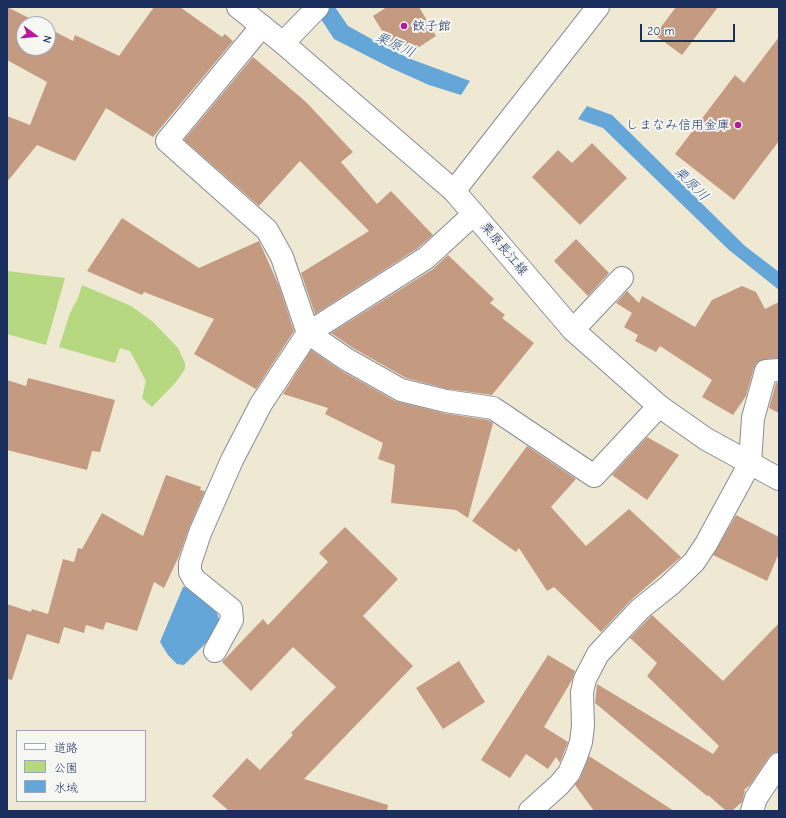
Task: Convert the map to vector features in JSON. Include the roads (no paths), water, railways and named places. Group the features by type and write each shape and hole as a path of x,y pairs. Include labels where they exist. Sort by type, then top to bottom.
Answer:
{"street":[{"name":"栗原長江線","path":"238,7 283,43 454,191 573,330 659,406 706,439 779,479"},
{"path":"283,43 318,7"},
{"path":"454,191 598,7"},
{"path":"262,26 167,141 267,230 282,257 308,333 346,359 400,390 446,402 488,407 496,410 594,476 659,406"},
{"path":"215,651 232,620 231,608 194,579 190,572 190,563 200,533 229,468 261,404 308,333 426,258 474,214"},
{"path":"573,330 622,278"},
{"path":"530,811 559,785 569,773 576,757 581,742 583,726 582,692 585,679 598,654 640,609 670,585 694,562 706,544 750,463 753,418 766,371 779,370"},
{"path":"752,811 756,798 779,764"}],"water":[{"path":"318,7 335,7 348,26 377,42 408,58 470,81 461,95 429,85 391,68 334,39 319,16"},
{"path":"587,106 612,115 745,246 779,272 779,290 729,250 603,128 578,119"},
{"path":"183,587 189,587 217,613 219,619 219,625 208,641 184,665 177,664 168,655 160,642"}],"place":[{"name":"餃子館","path":"404,26"},
{"name":"しまなみ信用金庫","path":"738,125"}],"water label":[{"name":"栗原川","path":"395,45"},
{"name":"栗原川","path":"691,184"}]}
